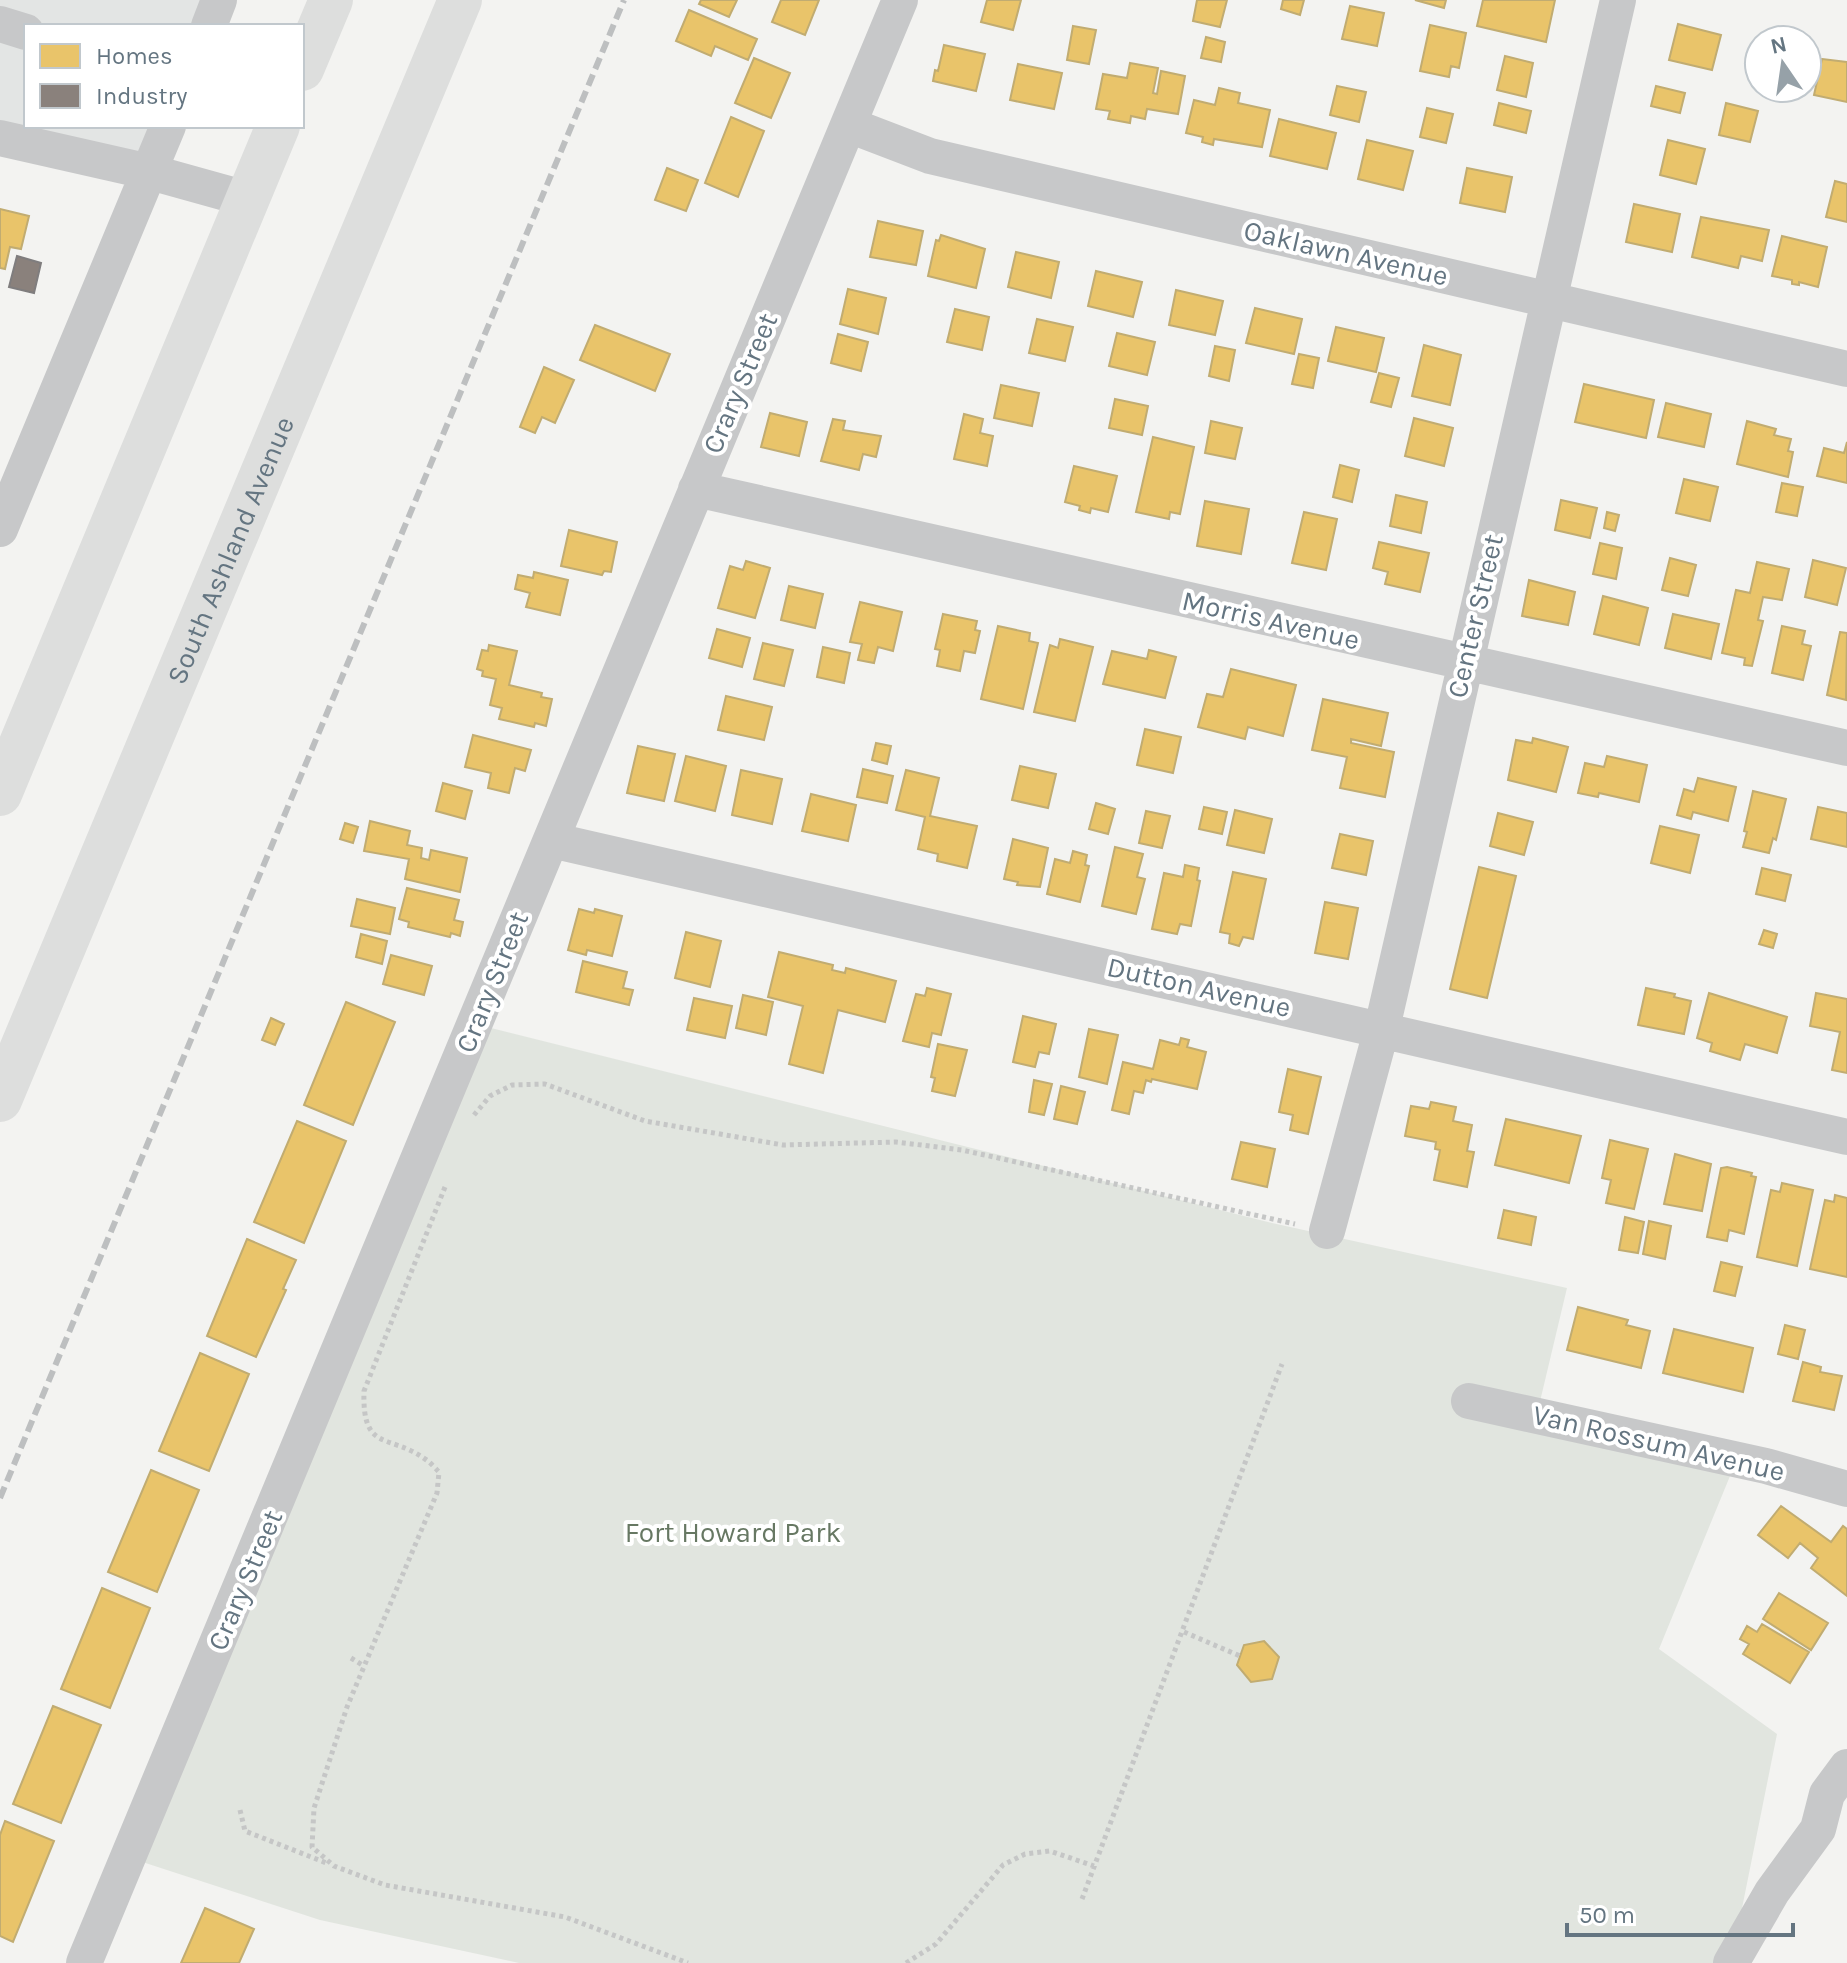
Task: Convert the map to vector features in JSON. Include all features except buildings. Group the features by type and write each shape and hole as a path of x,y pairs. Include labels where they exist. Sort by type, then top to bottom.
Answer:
{"main road":[{"path":"304,64 331,0"},
{"name":"South Ashland Avenue","path":"0,1100 460,0"},
{"path":"0,794 277,128"}],"street":[{"path":"210,24 219,0"},
{"name":"Crary Street","path":"84,1963 900,0"},
{"name":"Center Street","path":"1327,1231 1382,1028 1618,0"},
{"path":"0,24 24,31"},
{"name":"Oaklawn Avenue","path":"849,125 930,156 1847,369"},
{"path":"0,529 167,128"},
{"path":"0,138 150,172 247,199"},
{"name":"Morris Avenue","path":"696,489 1847,748"},
{"name":"Dutton Avenue","path":"551,840 1847,1137"},
{"name":"Van Rossum Avenue","path":"1469,1401 1737,1459 1847,1489"},
{"path":"1731,1963 1772,1892 1832,1822 1827,1794 1847,1767"}],"path":[{"path":"474,1115 490,1096 512,1085 545,1084 645,1121 783,1145 896,1142 962,1150 1327,1231"},
{"path":"334,1866 312,1847 314,1808 364,1666 433,1503 439,1472 424,1458 386,1443 373,1434 363,1413 364,1391 450,1175"},
{"path":"1082,1899 1282,1364"},
{"path":"1184,1632 1240,1656"},
{"path":"351,1658 364,1666"},
{"path":"240,1810 245,1831 385,1885 565,1917 688,1963"},
{"path":"906,1963 936,1944 1003,1865 1025,1854 1050,1851 1094,1866"}],"shaded area":[{"path":"0,0 219,0 210,24 24,24 24,128 167,128 150,172 0,138"}],"green space":[{"name":"Fort Howard Park","path":"475,1024 1272,1223 1567,1288 1537,1414 1737,1459 1659,1649 1777,1734 1731,1963 519,1963 320,1920 127,1857"}],"railway":[{"path":"0,1498 624,0"}]}
